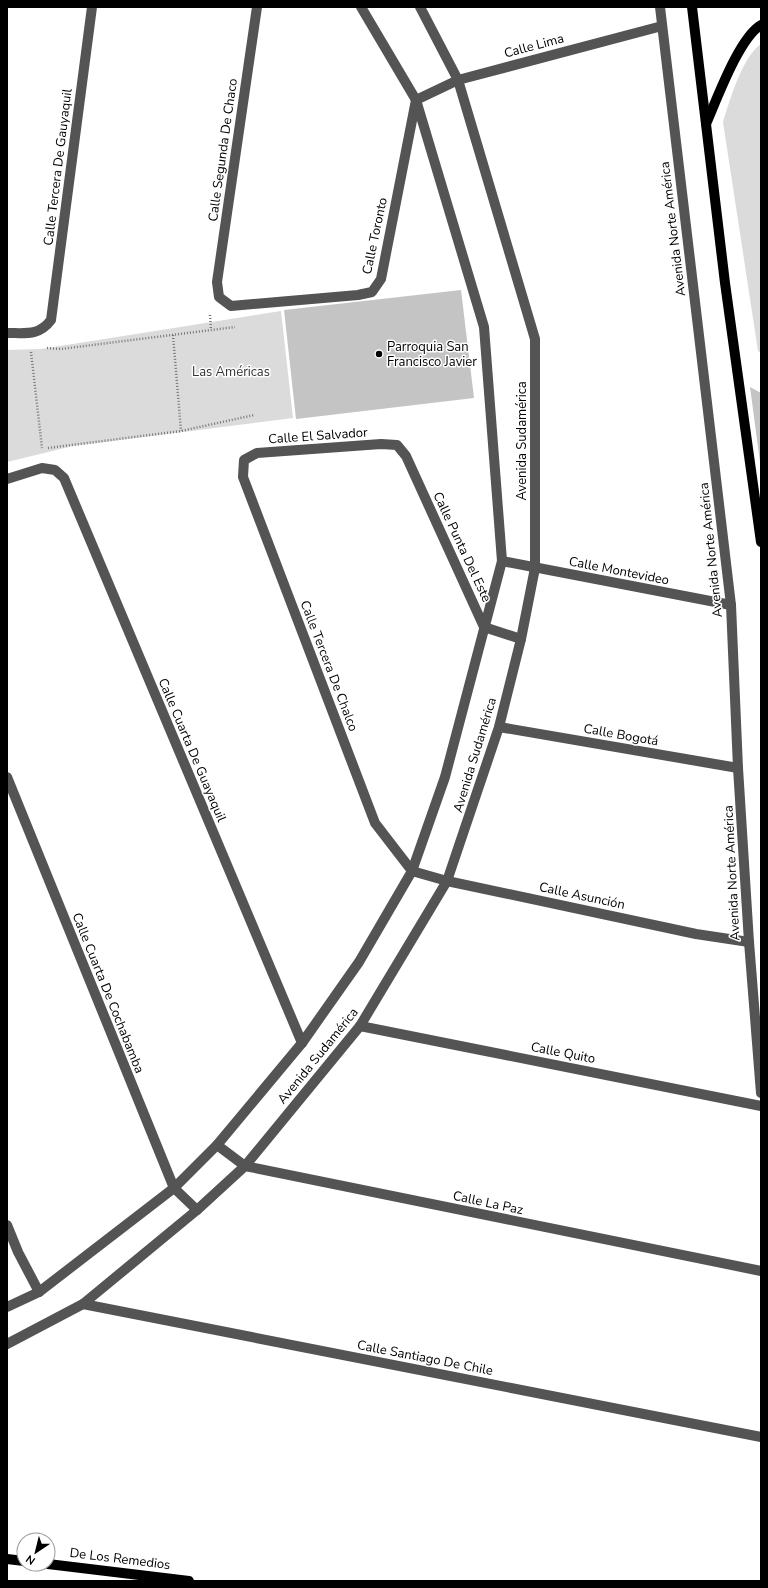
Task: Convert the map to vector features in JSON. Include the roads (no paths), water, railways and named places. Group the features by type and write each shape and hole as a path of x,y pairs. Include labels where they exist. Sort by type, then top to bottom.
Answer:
{"main road":[{"path":"692,7 725,283 761,542"},
{"path":"706,124 729,70 743,45 761,25"},
{"name":"De Los Remedios","path":"56,1565 189,1581"}],"street":[{"name":"Calle Tercera De Gauyaquil","path":"7,333 29,333 44,329 51,320 92,7"},
{"name":"Calle Segunda De Chaco","path":"219,297 217,282 257,7"},
{"name":"Avenida Sudamérica","path":"7,1307 39,1292 174,1188 216,1145 302,1043 359,962 412,871 445,776 502,561 484,327 416,100 361,7"},
{"name":"Avenida Sudamérica","path":"7,1344 83,1304 198,1210 245,1166 360,1026 447,881 499,727 521,639 535,568 535,339 458,80 420,7"},
{"name":"Avenida Norte América","path":"660,7 731,605 738,768 749,942 761,1093"},
{"name":"Calle Lima","path":"416,100 458,80 662,26"},
{"name":"Calle Toronto","path":"219,297 231,306 358,295 372,292 381,279 416,100"},
{"name":"Calle El Salvador","path":"244,460 257,453 381,444 397,445"},
{"name":"Calle Punta Del Este","path":"397,445 406,456 484,627"},
{"name":"Calle Tercera De Chalco","path":"244,460 243,477 375,823 412,871"},
{"name":"Calle Cuarta De Guayaquil","path":"7,479 42,468 55,470 64,478 302,1043"},
{"name":"Calle Montevideo","path":"502,561 731,605"},
{"path":"484,627 521,639"},
{"name":"Calle Bogotá","path":"499,727 738,768"},
{"name":"Calle Cuarta De Cochabamba","path":"7,777 174,1188 198,1210"},
{"name":"Calle Asunción","path":"412,871 447,881 696,934 749,942"},
{"name":"Calle Quito","path":"360,1026 761,1106"},
{"name":"Calle La Paz","path":"216,1145 245,1166 761,1271"},
{"path":"7,1225 18,1252 39,1292"},
{"name":"Calle Santiago De Chile","path":"83,1304 761,1437"}],"place":[{"name":"Parroquia San Francisco Javier","path":"379,354"}],"park label":[{"name":"Las Américas","path":"231,372"}]}
